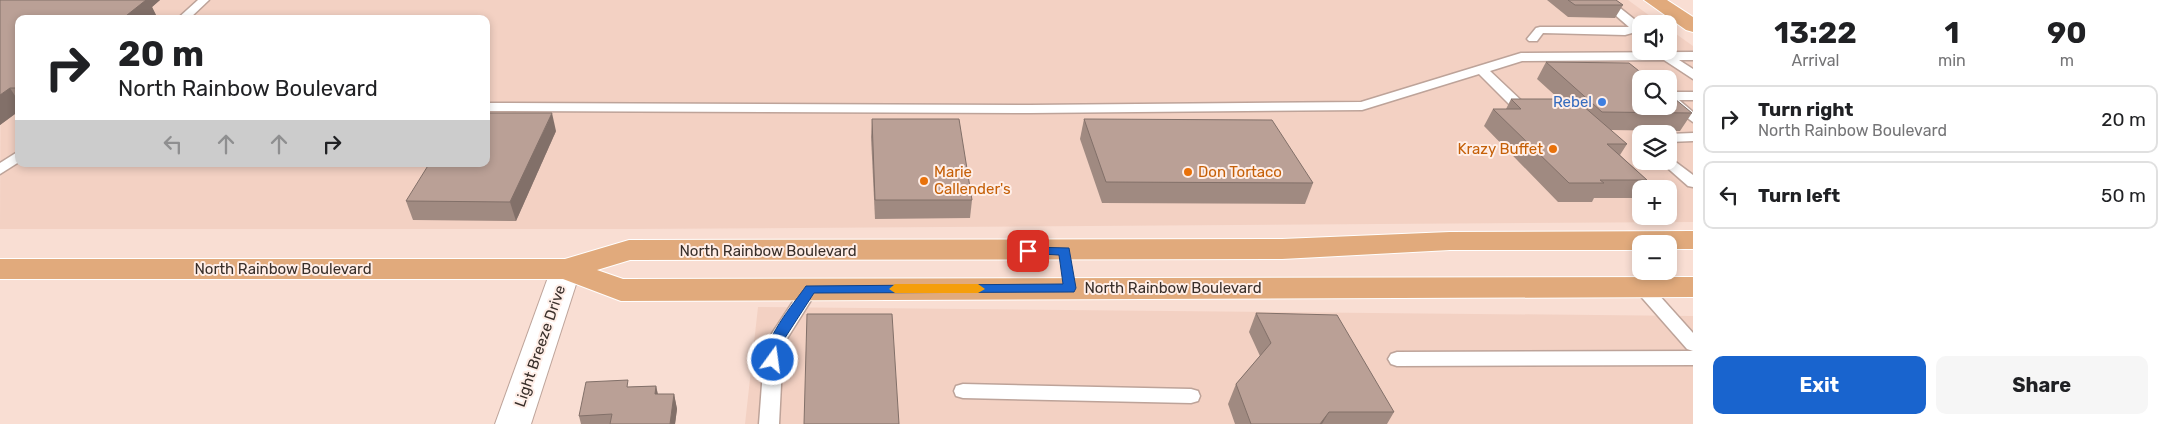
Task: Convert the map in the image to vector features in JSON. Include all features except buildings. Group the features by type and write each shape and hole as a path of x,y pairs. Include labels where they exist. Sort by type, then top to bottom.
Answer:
{"main road":[{"path":"1654,0 1693,26"},
{"name":"North Rainbow Boulevard","path":"0,269 566,268 629,250 1065,251 1282,249 1450,241 1693,240"},
{"path":"1028,251 1036,288"},
{"path":"1065,251 1069,288"},
{"name":"North Rainbow Boulevard","path":"566,268 621,290 1693,288"}],"street":[{"name":"Light Breeze Drive","path":"513,424 566,268"}],"lane":[{"path":"187,15 204,0"},
{"path":"1533,39 1540,30 1625,32 1635,29 1635,25 1624,15 1603,0"},
{"path":"490,108 1030,109 1362,106 1521,57 1632,56"},
{"path":"1677,56 1693,56"},
{"path":"1672,60 1693,75"},
{"path":"1481,69 1522,109"},
{"path":"1693,96 1674,96 1672,100 1693,118"},
{"path":"1677,138 1693,137"},
{"path":"0,170 15,158"},
{"path":"1677,169 1693,182"},
{"path":"1643,288 1693,344"},
{"path":"769,424 774,344 810,289"},
{"path":"1397,359 1693,358"},
{"path":"963,391 1191,396"}],"shaded area":[{"path":"1,0 1628,0 1649,15 1632,15 1632,60 1677,60 1677,35 1693,46 1693,222 1677,222 1677,180 1632,180 1632,222 632,229 0,229"},
{"path":"758,307 1693,316 1693,424 745,424"}],"slow traffic":[{"path":"895,289 978,289"}],"place":[{"name":"Rebel","path":"1602,102"},
{"name":"Krazy Buffet","path":"1553,149"},
{"name":"Don Tortaco","path":"1188,172"},
{"name":"Marie Callender's","path":"924,181"}],"route":[{"path":"773,360 774,344 810,289 1069,288 1065,251 1028,251"}]}
